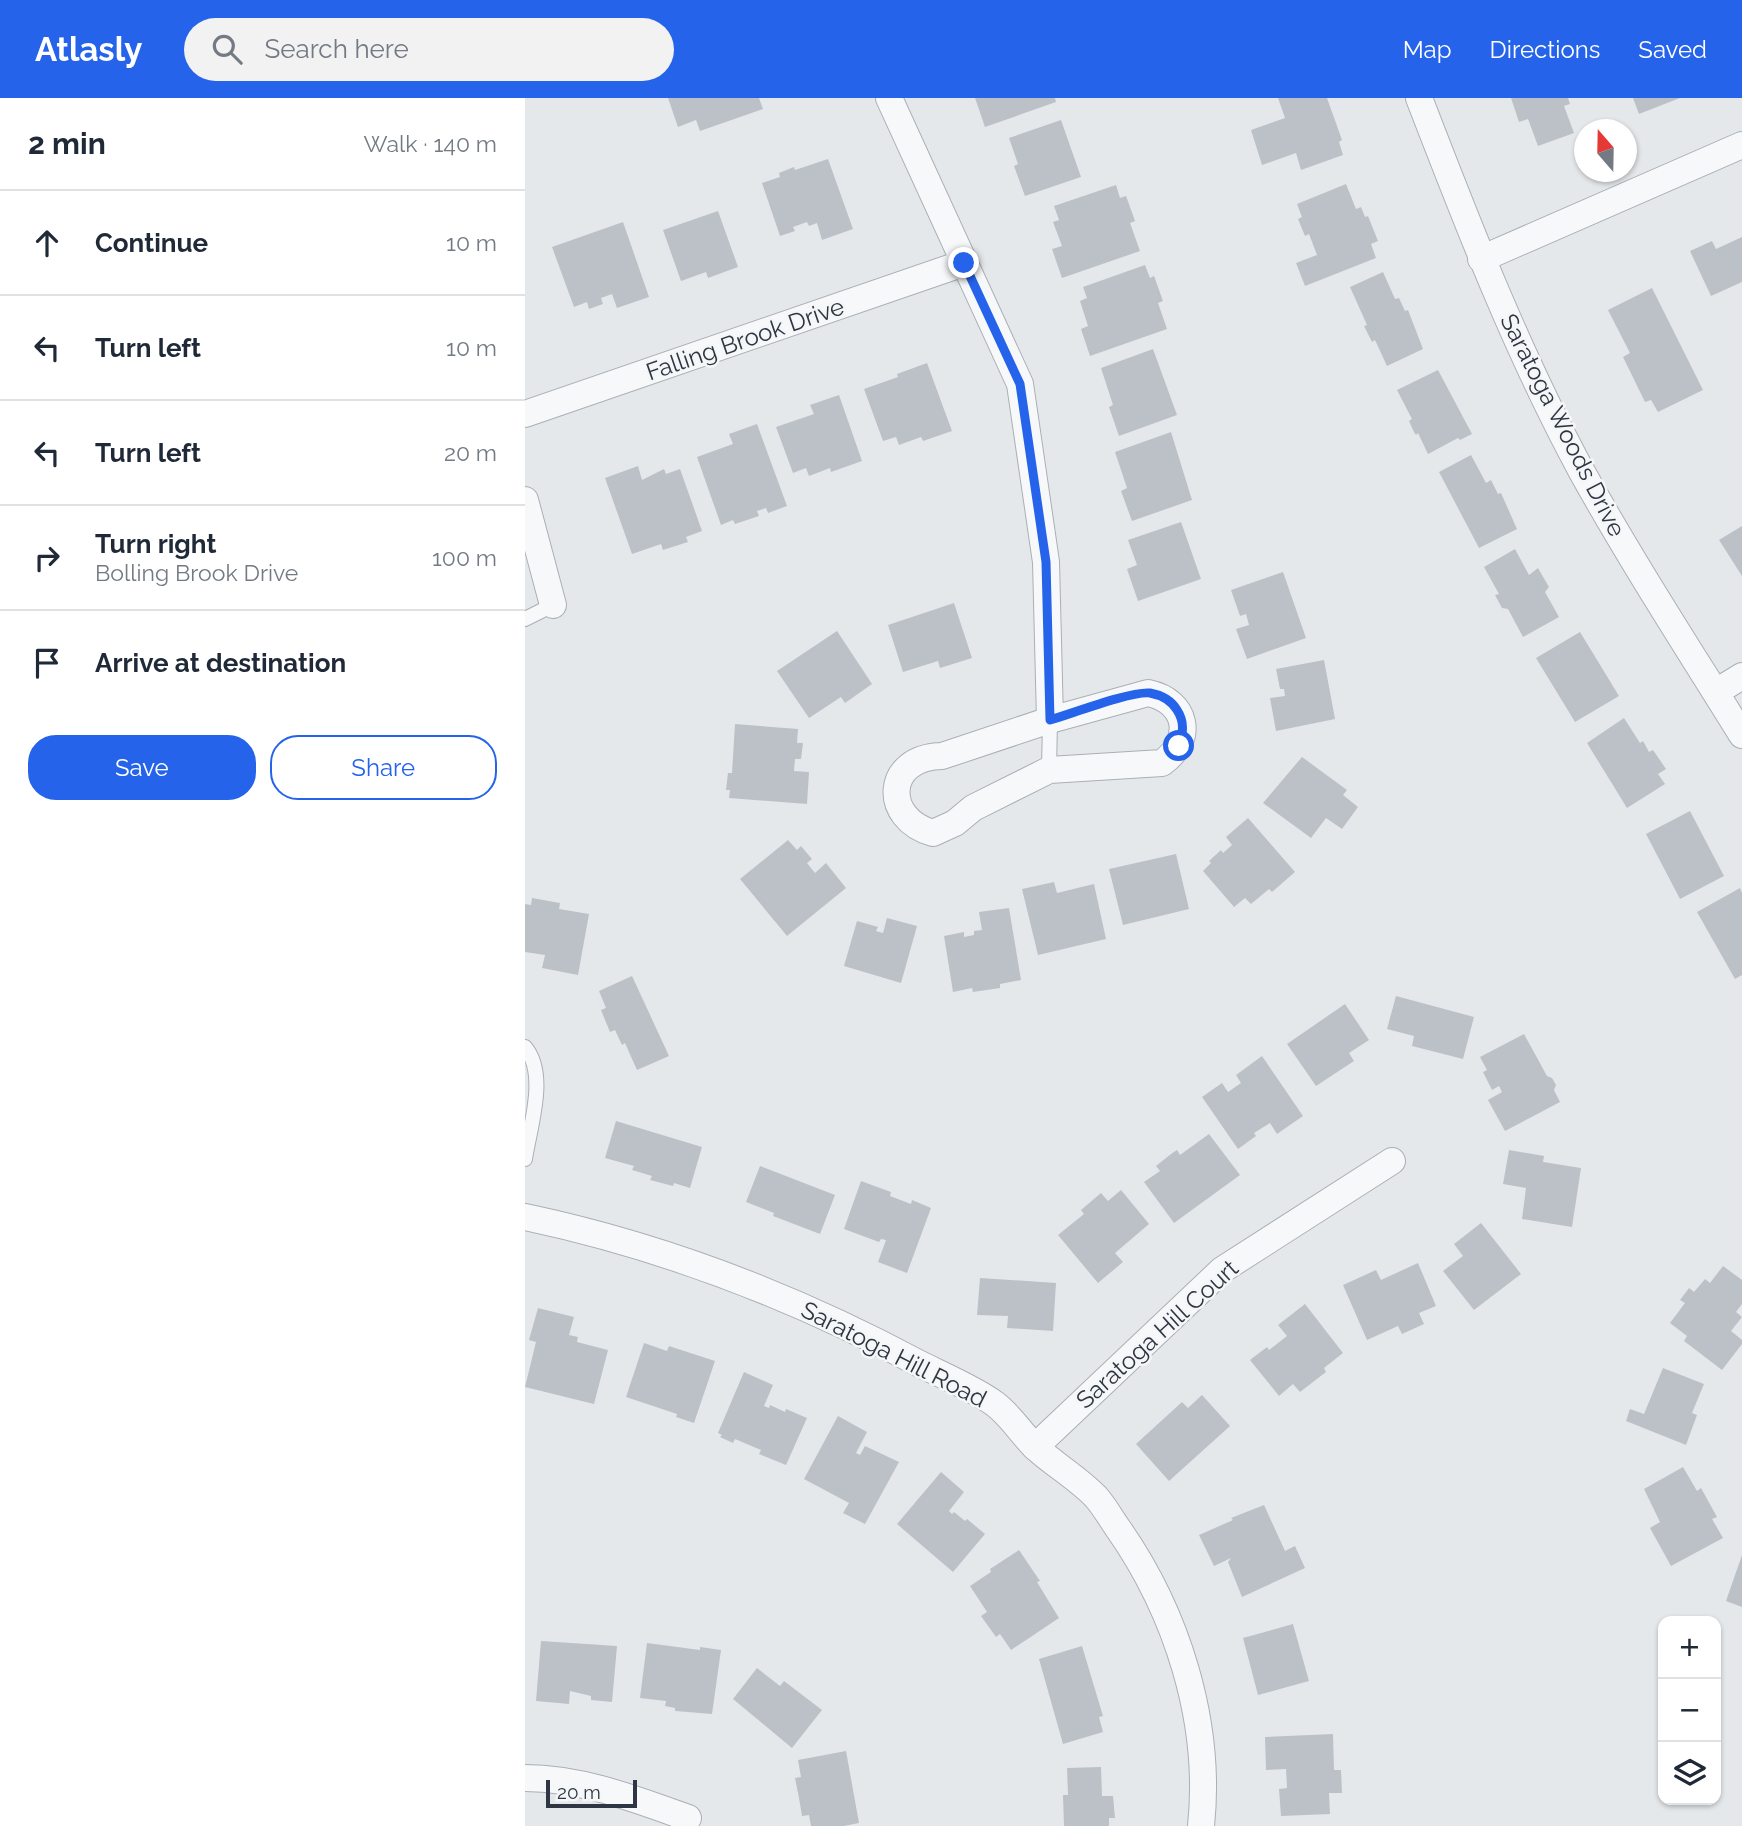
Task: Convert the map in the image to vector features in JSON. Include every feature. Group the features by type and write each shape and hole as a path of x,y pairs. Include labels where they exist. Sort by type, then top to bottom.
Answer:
{"street":[{"path":"889,98 1020,384 1046,562 1050,720"},
{"name":"Saratoga Woods Drive","path":"1419,98 1481,259 1581,470 1628,553 1742,735"},
{"path":"1481,259 1742,145"},
{"name":"Falling Brook Drive","path":"525,414 964,263"},
{"path":"525,500 553,605"},
{"path":"1716,692 1742,676"},
{"path":"1147,693 1170,701 1178,711 1183,734 1179,746 1161,763 1049,770 973,808 955,823 933,833 920,830 909,821 901,810 897,796 898,782 904,769 913,761 926,756 942,755 1050,720 1147,693"},
{"name":"Saratoga Hill Court","path":"1035,1447 1222,1270 1392,1161"},
{"name":"Saratoga Hill Road","path":"525,1217 634,1245 746,1283 853,1328 995,1404 1035,1447 1095,1496 1134,1551 1164,1610 1186,1671 1199,1733 1204,1793 1201,1826"},
{"path":"525,1778 588,1786 688,1818"}],"lane":[{"path":"525,619 553,605"},
{"path":"1049,770 1050,720"},
{"path":"525,1047 533,1056 538,1078 525,1159"}],"building":[{"path":"668,98 759,98 763,109 700,131 696,120 678,127"},
{"path":"975,98 1055,98 1056,102 985,127"},
{"path":"1278,98 1327,98 1342,140 1339,142 1343,155 1301,170 1296,153 1262,165 1251,130 1285,118"},
{"path":"1511,98 1568,98 1570,104 1564,106 1574,133 1538,146 1528,119 1519,122"},
{"path":"1633,98 1680,98 1639,114"},
{"path":"1061,120 1081,177 1025,196 1014,166 1018,164 1009,138"},
{"path":"828,159 853,229 822,240 817,223 809,226 807,222 793,227 795,231 780,236 762,183 780,177 779,173 794,167 795,170"},
{"path":"1346,184 1356,209 1361,207 1365,217 1368,216 1378,241 1371,244 1376,258 1305,286 1296,263 1317,255 1309,234 1305,236 1298,219 1302,217 1297,204"},
{"path":"1116,185 1120,198 1126,196 1135,221 1130,223 1140,251 1062,278 1052,249 1062,246 1053,222 1059,220 1054,206"},
{"path":"718,211 738,267 708,278 706,272 681,281 663,230"},
{"path":"623,222 649,297 617,308 612,294 601,298 603,304 589,309 587,302 574,307 552,247"},
{"path":"1742,237 1742,282 1711,296 1690,251 1712,241 1716,249"},
{"path":"1145,265 1150,278 1154,276 1163,301 1158,303 1167,329 1090,356 1081,329 1088,326 1080,301 1087,298 1083,287"},
{"path":"1383,272 1395,299 1399,298 1405,311 1408,310 1423,349 1387,366 1375,340 1372,342 1364,326 1367,325 1350,287"},
{"path":"1652,288 1703,390 1658,412 1651,400 1645,402 1623,357 1630,353 1608,310"},
{"path":"1153,349 1177,415 1119,436 1109,407 1113,405 1101,368"},
{"path":"927,363 952,431 923,441 921,437 899,445 896,437 883,441 864,389"},
{"path":"1438,370 1472,434 1460,440 1458,438 1428,454 1418,433 1416,435 1414,432 1409,421 1412,419 1397,390"},
{"path":"839,395 862,461 831,472 830,468 809,476 806,468 793,473 776,427 814,414 810,405"},
{"path":"757,424 787,506 768,513 766,508 757,511 759,516 735,524 733,520 721,525 697,457 733,444 729,434"},
{"path":"1171,432 1192,500 1132,521 1121,491 1127,488 1115,452"},
{"path":"1471,455 1486,483 1491,480 1498,494 1501,493 1517,529 1479,548 1439,472"},
{"path":"638,466 642,480 664,469 666,474 680,469 702,531 686,537 688,542 663,550 661,544 632,554 605,478"},
{"path":"1181,522 1201,579 1138,601 1127,569 1137,565 1128,540"},
{"path":"1742,526 1742,576 1719,540"},
{"path":"1515,549 1529,575 1538,568 1549,587 1545,592 1559,617 1523,637 1508,609 1502,608 1495,595 1499,594 1484,567"},
{"path":"1283,572 1306,638 1247,659 1236,629 1249,625 1246,614 1240,616 1231,590"},
{"path":"954,603 972,658 940,668 938,661 903,672 888,625"},
{"path":"837,631 872,684 845,703 841,697 809,718 777,671"},
{"path":"1580,632 1619,696 1575,722 1536,658"},
{"path":"1324,660 1335,719 1276,731 1270,698 1285,696 1284,689 1280,689 1276,669"},
{"path":"1624,718 1640,743 1643,741 1649,752 1653,750 1666,769 1658,774 1665,784 1627,808 1587,743"},
{"path":"735,724 798,729 797,743 803,743 801,759 795,759 794,771 809,772 807,804 729,798 730,790 726,790 728,773 732,773"},
{"path":"1302,757 1347,790 1343,795 1358,807 1342,829 1326,818 1311,838 1263,803"},
{"path":"1690,811 1724,876 1680,899 1646,834"},
{"path":"1248,818 1295,872 1272,892 1269,889 1251,904 1245,898 1234,907 1203,871 1221,850 1223,853 1232,845 1226,837"},
{"path":"788,840 797,850 801,846 812,859 807,863 815,873 826,863 846,888 787,936 740,879"},
{"path":"1176,854 1189,909 1123,925 1109,869"},
{"path":"1054,882 1057,893 1094,884 1106,939 1038,955 1022,889"},
{"path":"1740,888 1742,975 1735,979 1697,912"},
{"path":"532,898 560,903 559,909 589,914 578,975 542,968 545,955 525,952 525,904 531,905"},
{"path":"1009,908 1021,980 1000,984 1000,988 973,992 972,988 953,992 944,936 964,932 964,937 974,935 974,931 982,930 979,912"},
{"path":"887,918 917,926 901,983 844,966 857,921 878,927 876,931 883,933"},
{"path":"632,976 669,1056 637,1070 625,1043 622,1045 615,1030 610,1032 601,1010 606,1008 599,991"},
{"path":"1396,996 1474,1017 1463,1059 1412,1046 1414,1036 1387,1029"},
{"path":"1345,1004 1369,1040 1349,1053 1354,1061 1316,1086 1287,1044"},
{"path":"1524,1034 1547,1076 1552,1078 1556,1085 1554,1090 1560,1102 1505,1131 1488,1100 1502,1092 1499,1086 1492,1090 1483,1072 1487,1070 1480,1057"},
{"path":"1262,1056 1303,1116 1277,1134 1270,1123 1254,1133 1256,1136 1238,1149 1202,1097 1222,1083 1228,1092 1241,1083 1236,1075"},
{"path":"616,1121 702,1147 690,1188 650,1180 652,1176 632,1170 634,1166 605,1158"},
{"path":"1209,1134 1240,1175 1174,1223 1144,1182 1160,1171 1156,1166 1171,1154 1177,1150 1180,1155"},
{"path":"1509,1150 1544,1156 1543,1162 1581,1168 1572,1227 1522,1219 1526,1188 1503,1184"},
{"path":"760,1166 835,1195 820,1234 773,1216 774,1213 746,1202"},
{"path":"861,1181 891,1192 890,1196 911,1204 912,1200 931,1208 907,1273 878,1262 886,1240 881,1239 879,1242 844,1229"},
{"path":"1121,1190 1149,1224 1115,1253 1123,1262 1098,1283 1058,1235 1084,1214 1081,1210 1101,1193 1108,1201"},
{"path":"1481,1223 1521,1274 1474,1310 1443,1271 1463,1256 1454,1244"},
{"path":"1418,1263 1436,1306 1419,1313 1424,1324 1402,1334 1398,1326 1367,1340 1343,1285 1376,1270 1381,1280"},
{"path":"1723,1266 1742,1280 1742,1304 1736,1312 1742,1317 1731,1331 1742,1340 1742,1344 1722,1370 1684,1341 1687,1336 1670,1323 1685,1303 1680,1300 1689,1288 1694,1292 1705,1279 1710,1283"},
{"path":"980,1278 1056,1283 1053,1331 1007,1328 1008,1316 977,1315"},
{"path":"1305,1304 1343,1353 1324,1368 1326,1372 1300,1392 1293,1384 1279,1396 1250,1360 1287,1336 1278,1325"},
{"path":"538,1308 574,1317 569,1335 578,1337 577,1342 608,1350 594,1404 525,1387 536,1342 529,1340"},
{"path":"644,1343 667,1351 669,1346 715,1361 694,1423 676,1417 677,1414 626,1397"},
{"path":"1663,1368 1704,1384 1692,1413 1697,1415 1686,1445 1626,1421 1630,1409 1644,1414"},
{"path":"744,1372 773,1385 764,1406 769,1408 770,1405 785,1412 786,1409 807,1418 786,1465 759,1454 761,1450 735,1439 733,1443 720,1437 722,1435 718,1433"},
{"path":"1202,1395 1230,1426 1169,1481 1136,1444 1182,1402 1188,1408"},
{"path":"838,1416 867,1432 856,1453 860,1455 865,1446 899,1462 865,1524 843,1513 849,1503 804,1479"},
{"path":"1683,1467 1697,1491 1701,1488 1717,1517 1712,1519 1723,1538 1671,1566 1650,1528 1660,1522 1644,1489"},
{"path":"941,1472 964,1492 949,1511 965,1521 967,1519 985,1534 953,1572 897,1524"},
{"path":"1264,1505 1285,1551 1295,1546 1305,1568 1242,1597 1228,1562 1231,1558 1214,1566 1199,1535"},
{"path":"1019,1550 1040,1581 1037,1582 1059,1618 1011,1650 1000,1634 996,1637 981,1616 987,1612 970,1586"},
{"path":"1742,1555 1742,1607 1726,1601"},
{"path":"1293,1624 1309,1681 1258,1695 1243,1638"},
{"path":"541,1641 617,1646 612,1702 591,1700 591,1696 570,1691 569,1704 536,1701"},
{"path":"647,1643 721,1650 712,1714 675,1711 675,1708 665,1706 666,1701 640,1698"},
{"path":"1082,1646 1103,1716 1099,1717 1103,1732 1063,1744 1039,1659"},
{"path":"757,1668 780,1686 784,1681 822,1710 792,1748 733,1699"},
{"path":"1333,1734 1334,1770 1341,1770 1342,1793 1329,1793 1330,1814 1281,1816 1279,1789 1287,1788 1286,1769 1266,1770 1265,1737"},
{"path":"846,1751 859,1823 811,1826 809,1815 802,1816 795,1778 801,1777 798,1760"},
{"path":"1101,1767 1102,1796 1113,1796 1115,1818 1109,1818 1109,1826 1064,1826 1063,1795 1068,1795 1067,1768"}],"route":[{"path":"964,263 1020,384 1046,562 1050,720 1135,694 1160,695 1170,701 1178,711 1183,734 1179,746"}]}
